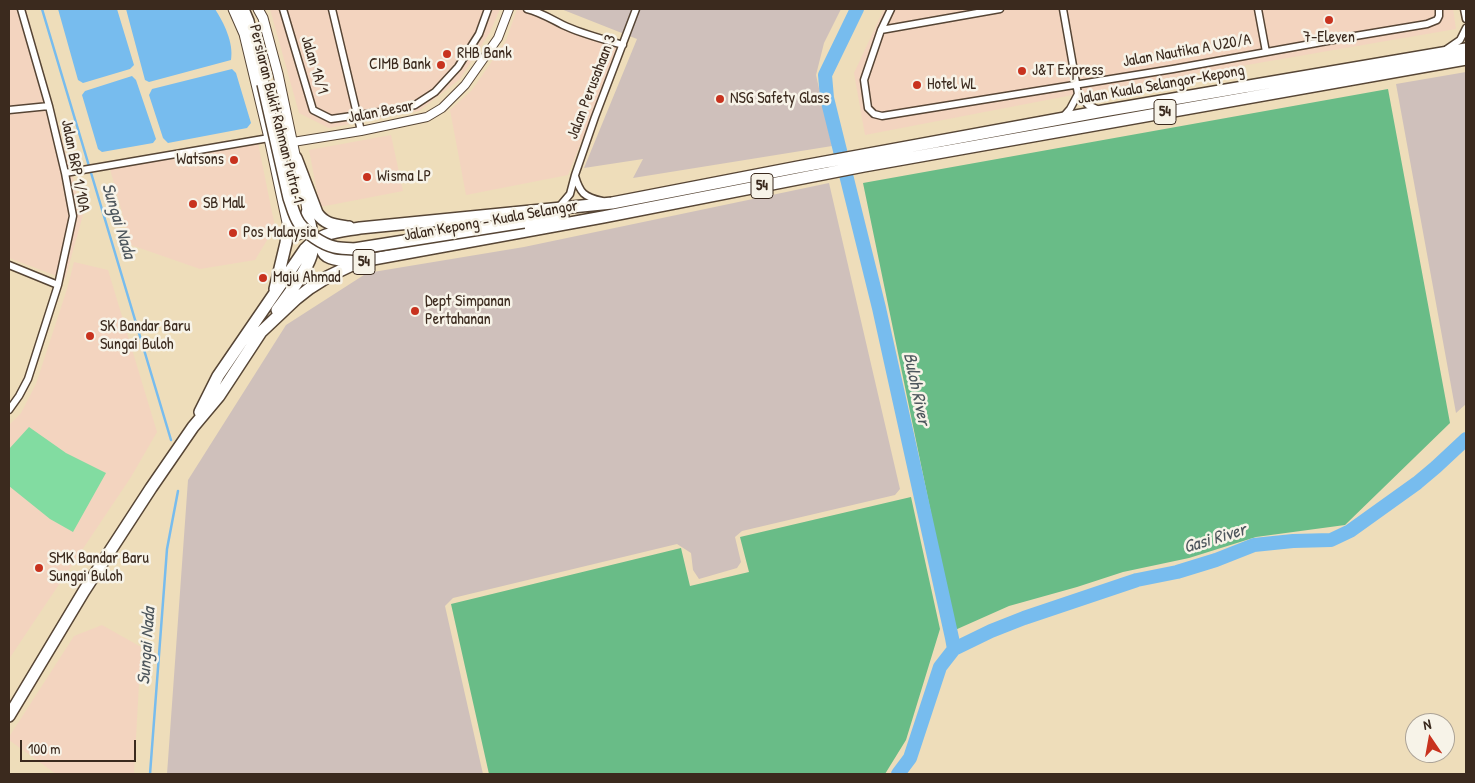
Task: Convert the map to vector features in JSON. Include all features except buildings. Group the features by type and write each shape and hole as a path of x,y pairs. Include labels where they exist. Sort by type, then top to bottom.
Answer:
{"highway":[{"path":"243,9 248,21 289,198 300,224 321,242 334,247 354,249 524,222 571,216 603,217"},
{"name":"Jalan Kuala Selangor-Kepong","path":"863,161 1103,111 1466,49"},
{"name":"Jalan Kuala Selangor-Kepong","path":"863,161 1466,59"},
{"path":"296,158 321,219 326,223 360,228"},
{"name":"Jalan Kepong - Kuala Selangor","path":"558,208 612,203 863,161"},
{"name":"Jalan Kepong - Kuala Selangor","path":"9,716 84,591 193,427 219,396 261,332 310,288 350,266 373,258 603,217 832,166"},
{"name":"54","path":"329,234 360,228 558,208"},
{"path":"261,332 297,282 311,257 312,242 307,213"},
{"path":"273,298 286,244 288,227"},
{"path":"329,234 322,248 324,254 329,258 350,261 373,258"},
{"name":"Jalan Kepong - Kuala Selangor","path":"193,427 218,376 305,249 320,237 329,234"}],"main road":[{"name":"Persiaran Bukit Rahman Putra 1","path":"233,9 244,34 288,227"},
{"name":"Persiaran Bukit Rahman Putra 1","path":"258,9 263,18 278,74 307,213"},
{"path":"288,227 292,234 296,236 304,233 307,225 307,213"}],"street":[{"name":"Jalan BRP 1/10A","path":"9,410 28,379 58,285 73,216 66,174 49,106 21,9"},
{"name":"Jalan 1A/1","path":"283,9 313,110 331,120 415,105 435,92 458,67 479,34 488,9"},
{"path":"332,9 361,131"},
{"name":"Jalan Besar","path":"293,142 361,131 427,117 442,108 465,85 498,38 509,9"},
{"path":"531,9 563,25 623,46"},
{"name":"Jalan Perusahaan 3","path":"558,208 570,194 574,175 636,9"},
{"path":"881,30 891,9"},
{"path":"881,30 1000,9"},
{"path":"1064,9 1078,94 1088,104 1103,111"},
{"path":"1258,9 1266,52"},
{"name":"Jalan Nautika A U20/A","path":"881,30 864,80 868,108 874,114 882,116 1173,69 1427,24 1437,20 1439,9"},
{"path":"1464,9 1466,19"},
{"path":"1442,53 1460,40 1466,28"},
{"path":"1060,119 1070,109 1078,94"},
{"path":"9,110 49,106"},
{"path":"66,174 269,138"},
{"path":"574,175 581,192 590,198 612,203"},
{"path":"9,265 58,285"}],"shaded area":[{"path":"9,9 26,9 83,215 65,279 9,258"},
{"path":"270,9 500,9 490,32 460,79 419,111 329,128 299,113"},
{"path":"517,9 533,13 617,45 619,48 568,175 466,195 450,110 472,90 506,41"},
{"path":"561,9 841,9 824,43 816,75 832,146 633,178 643,159 584,168 637,39"},
{"path":"884,9 1453,9 1456,29 1078,94 865,135 854,73"},
{"path":"1466,72 1466,404 1456,413 1396,84"},
{"path":"391,135 403,191 320,207 309,150"},
{"name":"SB Mall","path":"258,143 275,227 255,260 200,269 131,245 110,169"},
{"path":"829,183 900,489 895,495 742,531 735,537 741,562 737,568 699,579 693,570 691,553 677,544 453,598 445,606 483,774 167,774 188,480 286,325 367,273 524,247"},
{"path":"74,262 108,270 157,432 131,477 9,659 9,425 21,413 36,384"},
{"path":"102,625 141,647 134,774 56,774 9,740 9,737 74,636"}],"green space":[{"path":"1388,89 1450,423 1345,525 1256,537 1189,558 1123,572 1009,606 955,630 863,183"},
{"path":"29,427 66,453 106,473 73,532 50,519 9,486 9,449"},
{"path":"911,497 940,629 906,740 885,774 489,774 451,604 681,548 690,586 749,572 740,537"}],"water":[{"path":"58,9 117,9 134,65 130,69 83,83 78,80"},
{"path":"126,9 215,9 230,40 231,60 149,82 145,80"},
{"path":"232,69 236,73 251,123 247,128 168,143 163,138 149,95 152,89"},
{"path":"132,76 136,80 156,139 153,143 102,152 98,149 82,95 85,91"}],"waterway":[{"name":"Sungai Nada","path":"42,9 171,440"},
{"name":"Buloh River","path":"857,9 825,75 827,98 879,308 954,649 940,667 910,758 898,774"},
{"name":"Gasi River","path":"954,649 1024,618 1137,580 1177,572 1216,560 1254,545 1331,540 1350,531 1417,483 1466,439"},
{"name":"Sungai Nada","path":"150,774 167,549 178,491"}],"place":[{"name":"7-Eleven","path":"1329,20"},
{"name":"RHB Bank","path":"447,54"},
{"name":"CIMB Bank","path":"441,65"},
{"name":"J&T Express","path":"1022,71"},
{"name":"Hotel WL","path":"917,85"},
{"name":"NSG Safety Glass","path":"720,99"},
{"name":"Watsons","path":"234,160"},
{"name":"Wisma LP","path":"367,177"},
{"name":"SB Mall","path":"193,204"},
{"name":"Pos Malaysia","path":"233,233"},
{"name":"Maju Ahmad","path":"263,278"},
{"name":"Dept Simpanan Pertahanan","path":"415,311"},
{"name":"SK Bandar Baru Sungai Buloh","path":"90,336"},
{"name":"SMK Bandar Baru Sungai Buloh","path":"39,568"}]}
